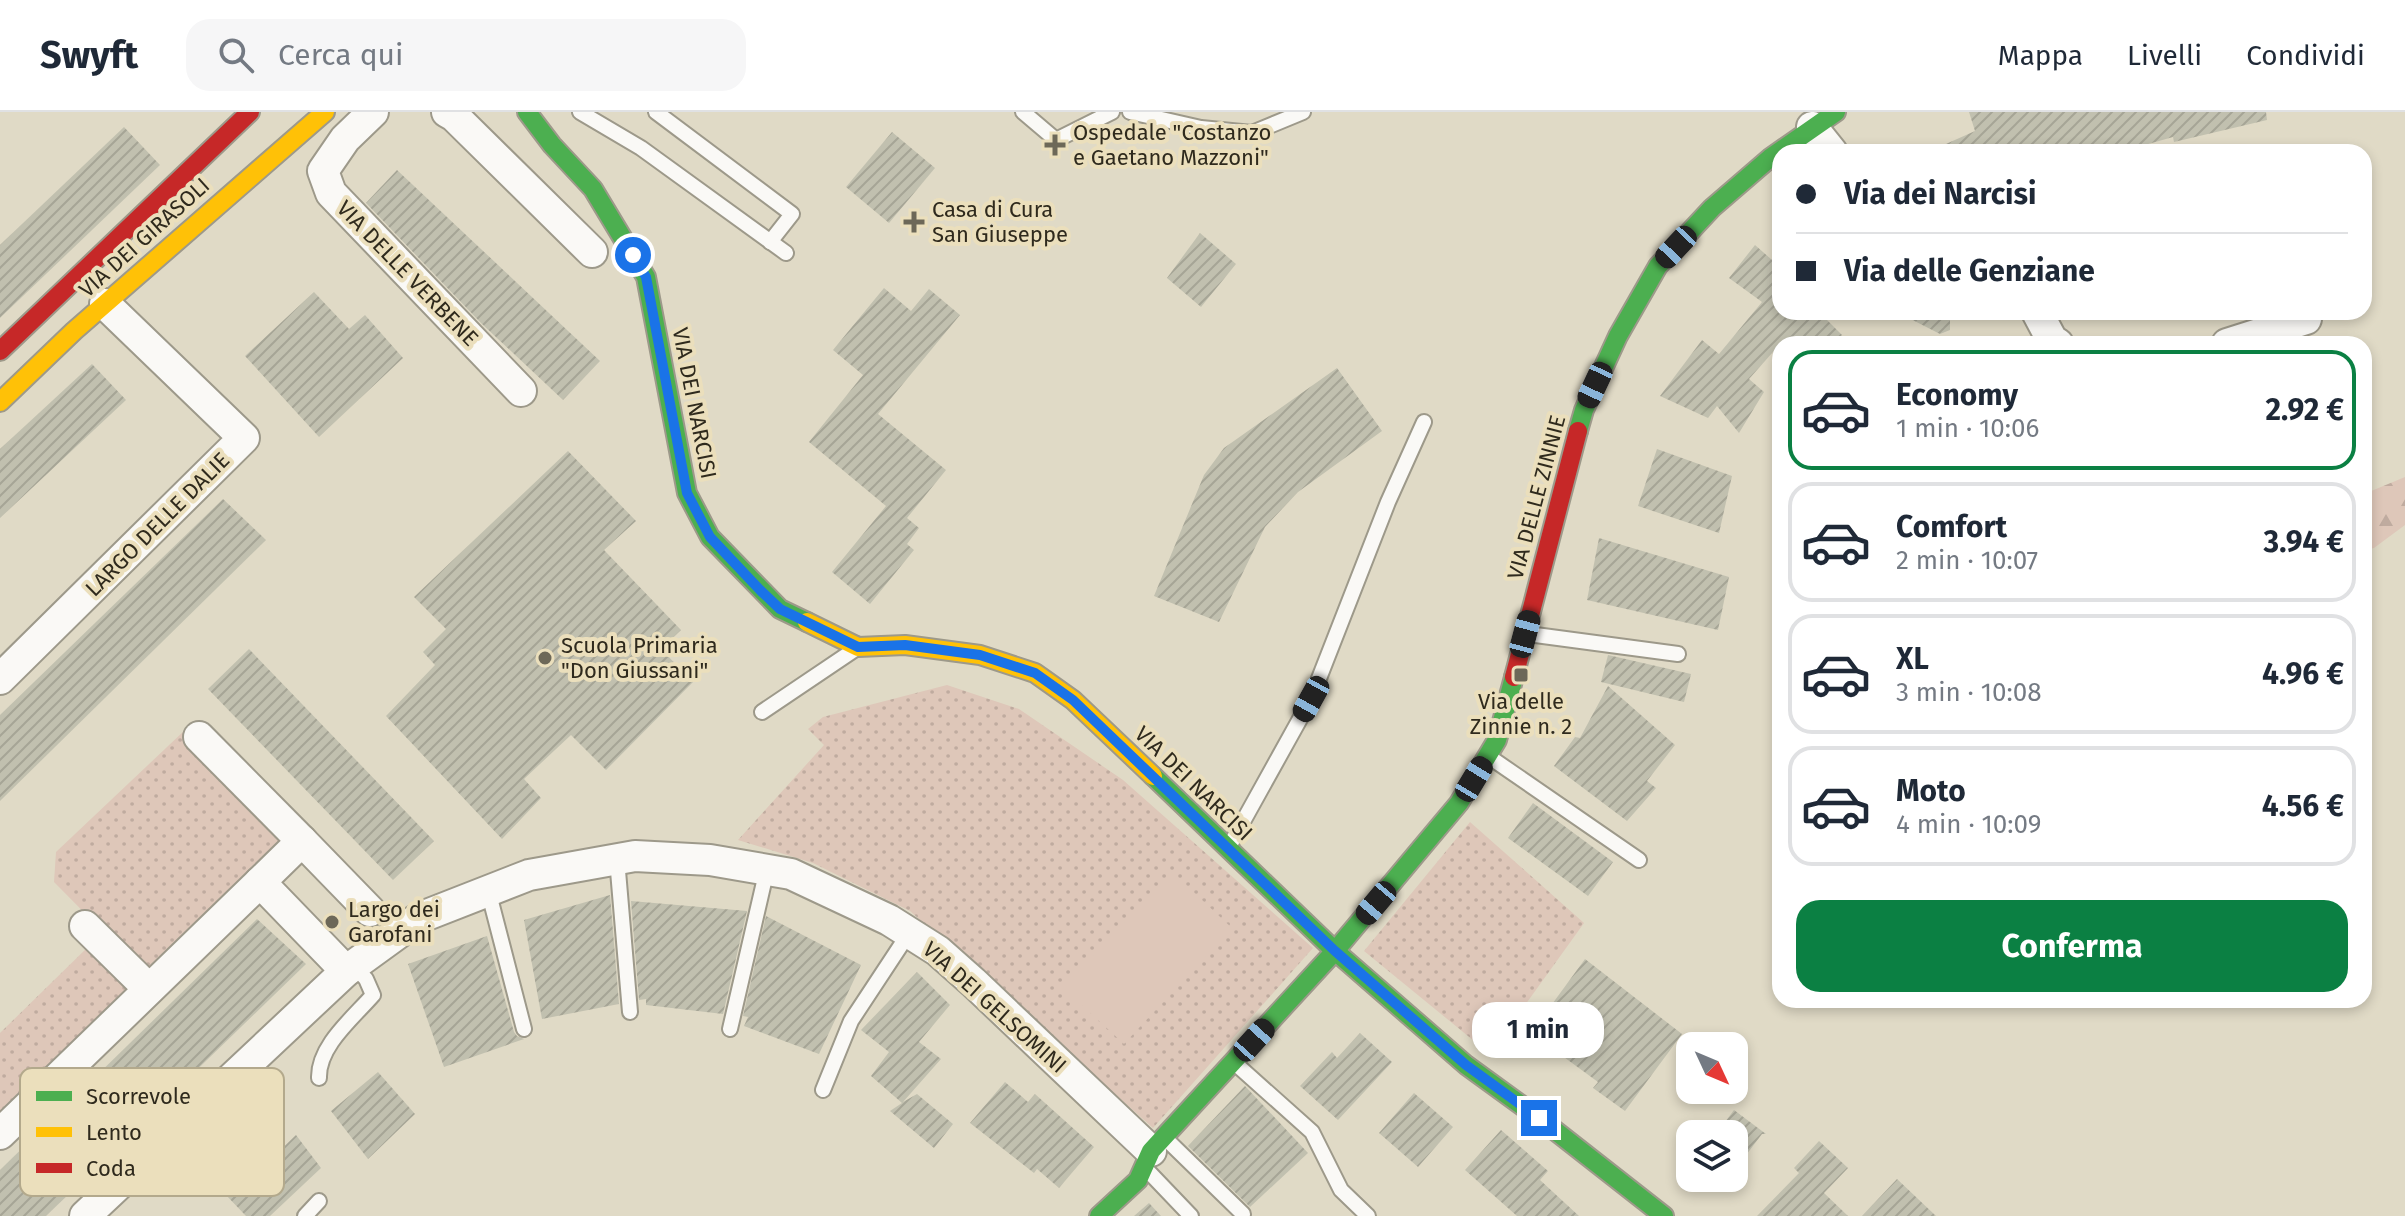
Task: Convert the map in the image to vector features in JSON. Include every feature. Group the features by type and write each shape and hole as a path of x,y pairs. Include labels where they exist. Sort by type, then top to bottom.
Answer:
{"street":[{"name":"VIA DEI GIRASOLI","path":"0,351 250,112"},
{"name":"VIA DEI GIRASOLI","path":"0,402 105,304 325,112"},
{"name":"VIA DELLE VERBENE","path":"373,112 345,139 323,171 331,193 521,391"},
{"path":"447,112 518,177 592,252"},
{"name":"VIA DEI NARCISI","path":"527,112 552,145 593,189 646,277 687,493 710,537 780,609 858,647 905,645 980,655 1035,673 1073,700 1335,951 1466,1065 1664,1216"},
{"path":"1824,119 1830,144"},
{"name":"VIA DELLE ZINNIE","path":"1792,144 1824,119"},
{"path":"518,177 552,145"},
{"name":"VIA DELLE ZINNIE","path":"1092,1212 1149,1159 1335,951 1459,803 1497,740 1584,410 1618,336 1658,266 1724,198 1772,160"},
{"name":"LARGO DELLE DALIE","path":"0,679 244,438 105,304"},
{"path":"2252,336 2303,320"},
{"path":"199,737 370,911"},
{"path":"68,1068 302,841"},
{"name":"VIA DEI GELSOMINI","path":"243,1068 349,968 419,918 529,875 635,856 710,860 791,874 889,920 938,951 973,982 1149,1159"},
{"path":"260,882 349,968"},
{"path":"85,926 149,989"},
{"path":"0,1134 20,1115"},
{"name":"VIA DEI GELSOMINI","path":"85,1216 106,1196"}],"lane":[{"path":"580,112 641,148 786,253"},
{"path":"656,112 792,214 770,242"},
{"path":"1023,112 1056,140 1112,112"},
{"path":"1130,112 1201,128 1252,133 1303,112"},
{"path":"1228,849 1311,699 1388,502 1424,422"},
{"path":"1525,634 1678,654"},
{"path":"762,712 858,647"},
{"path":"1488,756 1639,860"},
{"path":"617,859 630,1012"},
{"path":"730,1029 767,869"},
{"path":"488,889 524,1029"},
{"path":"823,1090 851,1021 909,933"},
{"path":"319,1078 323,1053 373,995 366,979 349,968"},
{"path":"1234,1062 1312,1132 1341,1190 1368,1216"},
{"path":"1149,1159 1243,1214"},
{"path":"1149,1159 1191,1216"},
{"path":"305,1216 319,1201"}],"green space":[{"path":"2405,477 2405,525 2372,548 2372,491"},
{"path":"947,685 1019,709 1123,780 1313,948 1153,1128 910,911 813,863 738,840 824,745 808,729 823,717"},
{"path":"185,730 287,834 143,972 54,882 56,852"},
{"path":"1470,822 1584,923 1490,1054 1364,951"},
{"path":"1172,872 1232,928 1124,1044 1063,988"},
{"path":"92,943 132,983 45,1068 20,1068 20,1092 0,1112 0,1033"}],"building":[{"path":"1969,112 2266,112 2267,120 2174,142 2173,137 2148,144 1946,144 1975,131"},
{"path":"124,127 160,165 0,318 0,245"},
{"path":"892,132 935,168 889,223 846,187"},
{"path":"397,170 600,361 563,400 481,323 366,203"},
{"path":"1200,233 1236,264 1201,307 1167,278"},
{"path":"1755,245 1772,260 1772,320 1827,320 1842,335 1772,336 1772,353 1749,379 1764,392 1739,433 1717,406 1708,418 1660,396 1702,340 1719,354 1762,302 1729,278"},
{"path":"884,288 911,311 929,289 960,315 878,414 946,470 907,518 919,528 907,544 914,550 870,604 832,572 886,506 809,442 863,375 833,350"},
{"path":"314,292 349,329 365,315 403,358 319,437 245,356"},
{"path":"1913,320 1950,320 1950,330 1940,334"},
{"path":"92,364 126,400 0,518 0,449"},
{"path":"1337,368 1382,431 1298,492 1265,527 1219,622 1154,596 1204,475 1224,448"},
{"path":"1657,449 1732,476 1719,533 1638,506"},
{"path":"568,451 636,521 604,550 681,630 661,649 693,682 606,770 571,735 524,779 541,798 502,839 386,716 435,665 423,652 446,629 414,597"},
{"path":"223,499 266,540 0,801 0,715"},
{"path":"1599,538 1729,577 1718,630 1587,600"},
{"path":"249,649 434,841 393,880 208,689"},
{"path":"1608,655 1691,674 1684,702 1601,682"},
{"path":"1608,686 1675,745 1647,781 1656,788 1627,821 1554,766 1575,737 1580,738"},
{"path":"1533,803 1613,862 1588,896 1508,838"},
{"path":"610,895 619,1004 542,1019 524,920"},
{"path":"631,901 747,911 723,1014 646,1005 646,999 639,1000"},
{"path":"766,916 861,965 819,1054 744,1026 748,1017 743,1016"},
{"path":"257,919 306,964 199,1068 104,1068"},
{"path":"487,936 514,1032 524,1039 444,1067 408,964"},
{"path":"1585,959 1679,1032 1676,1032 1676,1042 1625,1111 1593,1088 1598,1082 1531,1033"},
{"path":"917,972 950,1005 919,1042 941,1059 903,1102 917,1094 953,1124 934,1148 890,1111 902,1103 871,1076 889,1052 861,1030"},
{"path":"1360,1033 1392,1062 1338,1120 1300,1086 1332,1052 1337,1058"},
{"path":"378,1072 415,1114 368,1159 331,1111"},
{"path":"1005,1082 1028,1102 1035,1094 1094,1147 1059,1188 1037,1169 1034,1173 970,1123"},
{"path":"1245,1086 1308,1153 1250,1207 1188,1146"},
{"path":"1414,1093 1453,1127 1418,1167 1379,1133"},
{"path":"1734,1110 1747,1120 1726,1120"},
{"path":"1748,1120 1766,1134 1762,1134 1748,1152"},
{"path":"1501,1130 1548,1171 1540,1180 1579,1216 1517,1216 1465,1170"},
{"path":"296,1135 321,1168 270,1216 246,1216 227,1196 284,1196 284,1147"},
{"path":"1819,1141 1848,1168 1824,1193 1848,1216 1757,1216 1799,1173 1794,1168"},
{"path":"20,1150 20,1196 67,1196 46,1216 0,1216 0,1170"},
{"path":"1897,1179 1936,1216 1862,1216"},
{"path":"1149,1203 1161,1216 1134,1216"}],"traffic: fast":[{"path":"527,112 552,145 593,189 646,277 687,493 710,537 780,609 807,622"},
{"path":"1790,144 1836,112"},
{"path":"1578,431 1584,410 1618,336 1658,266 1712,208 1772,157"},
{"path":"1099,1216 1138,1180 1151,1151 1335,951 1459,803 1497,740 1514,677"},
{"path":"1153,776 1335,951 1466,1065 1664,1216"}],"traffic: slow":[{"path":"0,402 74,331 325,112"},
{"path":"807,622 858,647 905,645 980,655 1035,673 1073,700 1153,776"}],"traffic: jam":[{"path":"0,351 250,112"},
{"path":"1514,677 1578,431"}],"place":[{"name":"Ospedale \"Costanzo e Gaetano Mazzoni\"","path":"1055,145"},
{"name":"Casa di Cura San Giuseppe","path":"914,222"},
{"name":"Scuola Primaria \"Don Giussani\"","path":"545,658"},
{"name":"Via delle Zinnie n. 2","path":"1521,675"},
{"name":"Largo dei Garofani","path":"332,922"}],"route":[{"path":"633,255 646,277 687,493 710,537 780,609 858,647 905,645 980,655 1035,673 1073,700 1335,951 1466,1065 1539,1118"}]}
